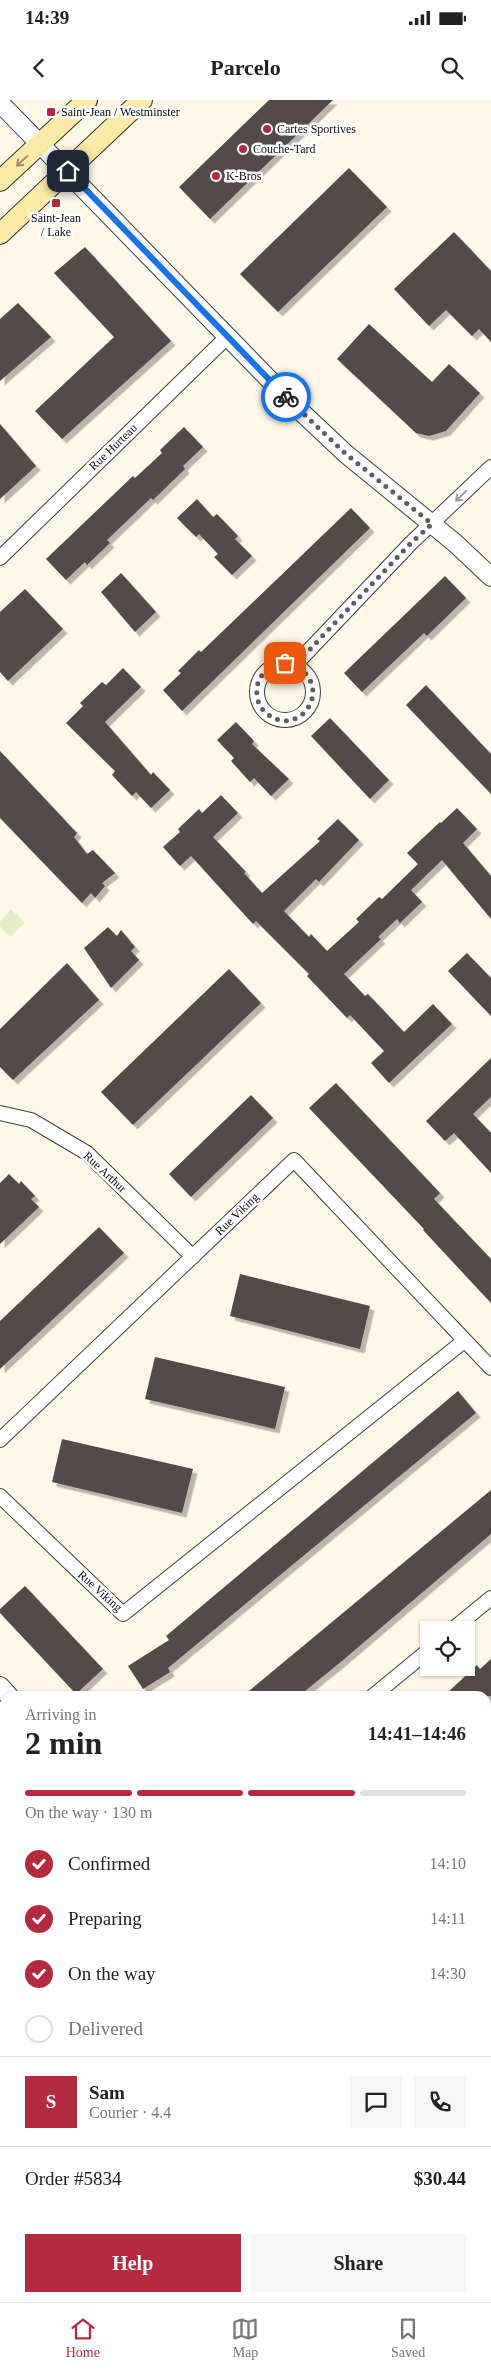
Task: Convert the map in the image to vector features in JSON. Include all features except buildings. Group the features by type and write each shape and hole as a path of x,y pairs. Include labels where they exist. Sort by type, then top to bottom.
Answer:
{"main road":[{"path":"0,181 87,100"},
{"path":"0,234 142,100"}],"street":[{"path":"0,103 227,337 346,454 432,524 491,577"},
{"name":"Rue Hurteau","path":"0,558 227,337"},
{"path":"295,665 411,543 491,467"},
{"path":"285,663 295,665 309,677 313,686 311,704 298,718 279,720 263,711 258,703 257,684 268,669 285,663"},
{"name":"Rue Arthur","path":"0,1113 31,1120 87,1153 193,1257"},
{"name":"Rue Viking","path":"0,1440 294,1160 491,1368"},
{"name":"Rue Viking","path":"0,1496 123,1614 464,1341"},
{"path":"463,1621 491,1598"},
{"path":"379,1691 420,1657"}],"green space":[{"path":"11,909 25,923 10,937 0,927 0,922"}],"way so far":[{"path":"285,663 268,669 261,676 257,684 256,694 258,703 270,717 279,720 298,718 311,704 313,686 309,677 295,665 411,543 432,524 405,504 346,454 286,397"}],"place":[{"name":"Saint-Jean / Westminster","path":"51,112"},
{"name":"Cartes Sportives","path":"267,129"},
{"name":"Couche-Tard","path":"243,149"},
{"name":"K-Bros","path":"216,176"},
{"name":"Saint-Jean / Lake","path":"56,203"}],"route":[{"path":"68,171 286,397"}]}
